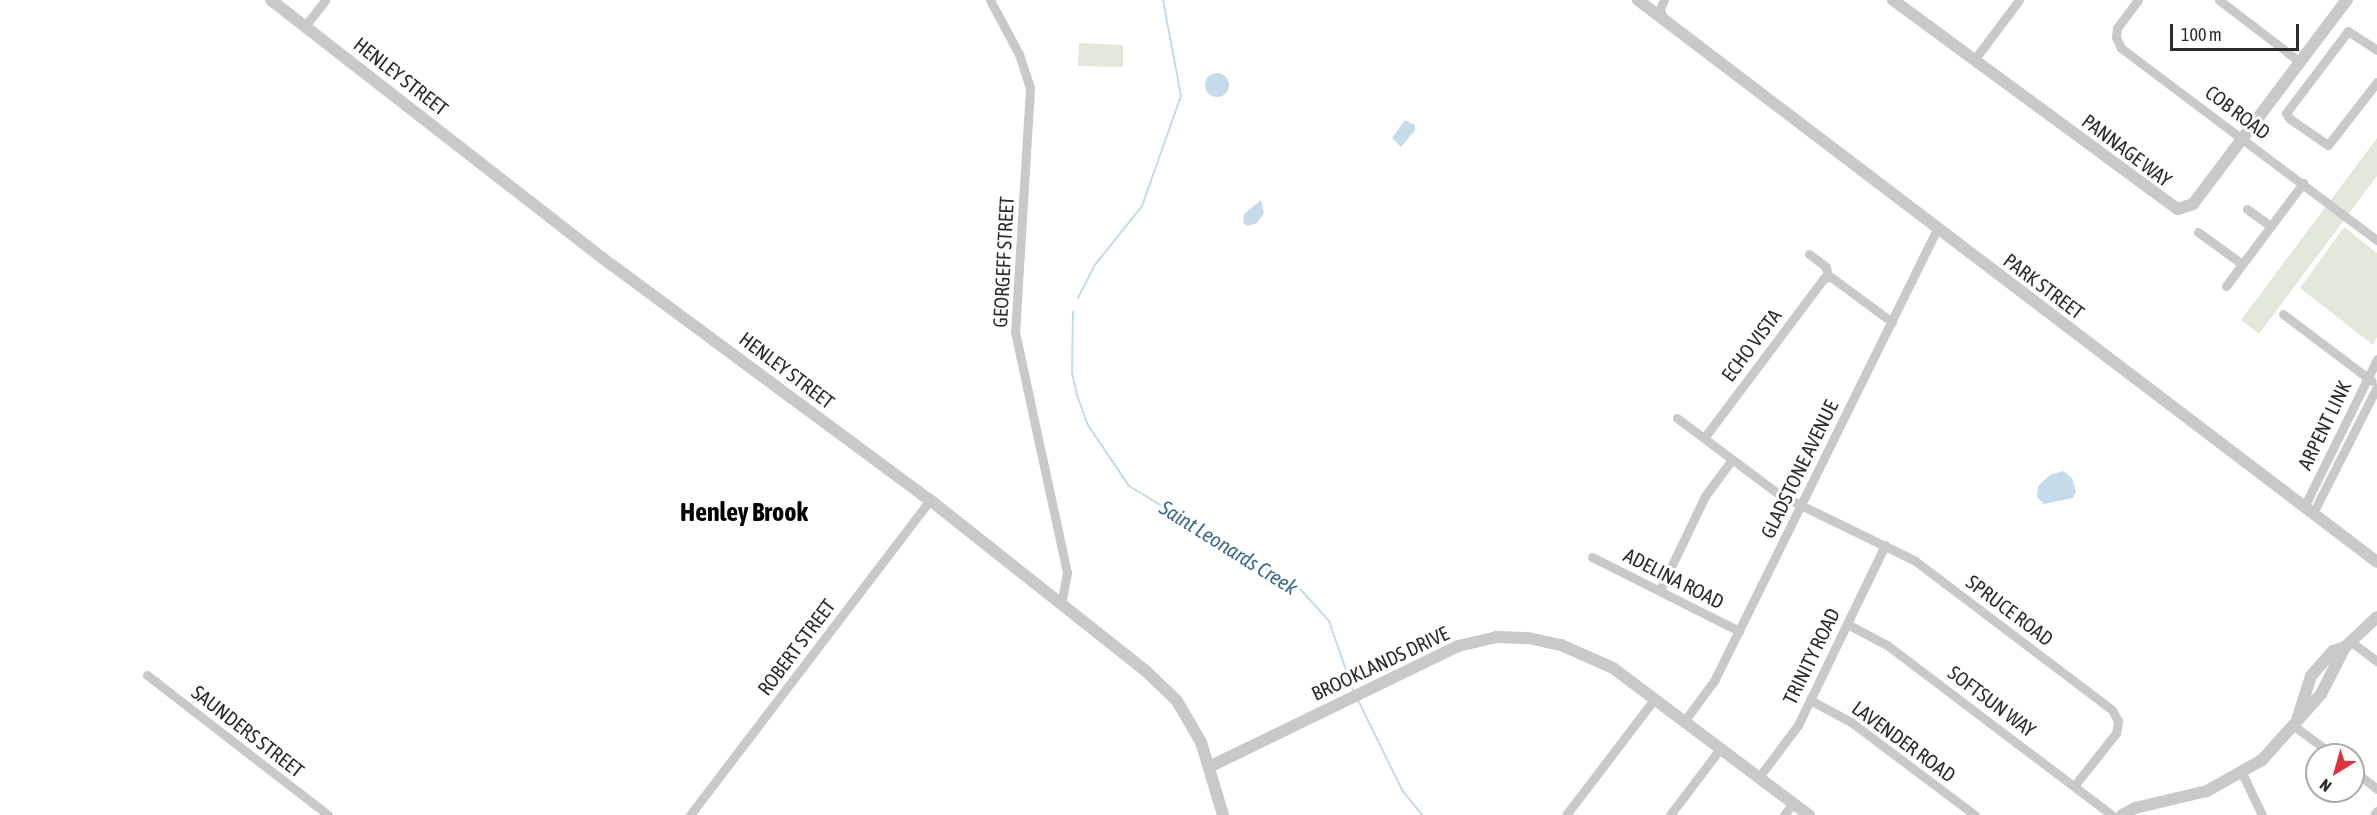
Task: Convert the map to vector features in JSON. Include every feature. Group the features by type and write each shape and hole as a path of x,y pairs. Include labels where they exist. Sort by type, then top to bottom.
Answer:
{"street":[{"name":"HENLEY STREET","path":"271,0 612,265 930,500 1062,601 1177,701 1211,766 1223,815"},
{"path":"305,26 325,0"},
{"name":"GEORGEFF STREET","path":"990,0 1019,54 1030,88 1016,332 1067,572 1062,601"},
{"name":"PARK STREET","path":"1630,0 1688,41 2377,562"},
{"name":"PARK STREET","path":"1638,0 1663,18 1688,41"},
{"path":"1663,18 1660,9 1664,0"},
{"name":"PANNAGE WAY","path":"1893,0 2173,207 2193,204 2347,0"},
{"path":"1974,60 2019,0"},
{"name":"COB ROAD","path":"2138,0 2117,28 2121,48 2377,240"},
{"path":"2219,0 2300,62"},
{"path":"2377,37 2374,47 2354,33 2342,35 2286,113 2290,119 2328,145 2377,82"},
{"path":"2226,286 2302,183"},
{"path":"2247,209 2270,226"},
{"name":"GLADSTONE AVENUE","path":"1685,720 1714,681 1937,229"},
{"path":"2198,231 2242,264"},
{"path":"1809,254 1826,267 1828,277 1892,322"},
{"name":"ECHO VISTA","path":"1704,438 1828,277"},
{"path":"2283,314 2377,386"},
{"name":"ARPENT LINK","path":"2309,510 2377,359"},
{"name":"ARPENT LINK","path":"2309,510 2377,386"},
{"name":"SPRUCE ROAD","path":"1677,418 1731,461 1801,506 1914,560 2112,710 2118,721 2116,733 2075,785"},
{"path":"1660,590 1705,496 1731,461"},
{"name":"ROBERT STREET","path":"690,815 930,500"},
{"name":"TRINITY ROAD","path":"1759,777 1790,737 1885,545"},
{"name":"ADELINA ROAD","path":"1592,557 1739,631"},
{"path":"2296,724 2311,676 2333,651 2348,644 2377,617"},
{"name":"SOFTSUN WAY","path":"1847,624 1887,645 2112,815"},
{"name":"BROOKLANDS DRIVE","path":"1211,766 1458,646 1496,637 1561,645 1613,668 1809,815"},
{"path":"2348,644 2377,661"},
{"path":"2122,815 2135,808 2200,794 2262,760 2321,694 2348,644"},
{"name":"SAUNDERS STREET","path":"147,675 328,815"},
{"path":"1566,815 1655,698"},
{"name":"LAVENDER ROAD","path":"1810,700 1851,722 1975,815"},
{"path":"2296,724 2319,743"},
{"path":"1670,815 1720,749"},
{"path":"2242,773 2262,815"},
{"path":"2365,780 2377,789"},
{"path":"1784,815 1793,803"},
{"path":"2374,815 2377,811"}],"green space":[{"path":"1079,43 1123,45 1123,67 1078,66"},
{"path":"2377,138 2377,176 2259,334 2241,320"},
{"path":"2344,227 2377,253 2377,337 2373,345 2300,288"}],"water":[{"path":"1217,73 1226,76 1229,85 1226,94 1217,97 1208,94 1205,85 1208,76"},
{"path":"1405,120 1415,125 1415,130 1401,147 1392,138"},
{"path":"1261,200 1264,213 1257,223 1248,226 1243,223 1244,214"},
{"path":"2063,471 2072,478 2076,491 2073,498 2044,504 2037,497 2038,486 2050,475"}],"waterway":[{"name":"Saint Leonards Creek","path":"1078,298 1094,266 1142,206 1181,96 1163,0"},
{"name":"Saint Leonards Creek","path":"1073,312 1072,373 1078,398 1088,425 1129,486 1301,590 1329,621 1354,693"},
{"name":"Saint Leonards Creek","path":"1358,700 1402,790 1422,815"}],"district":[{"name":"Henley Brook","path":"744,513"}]}
